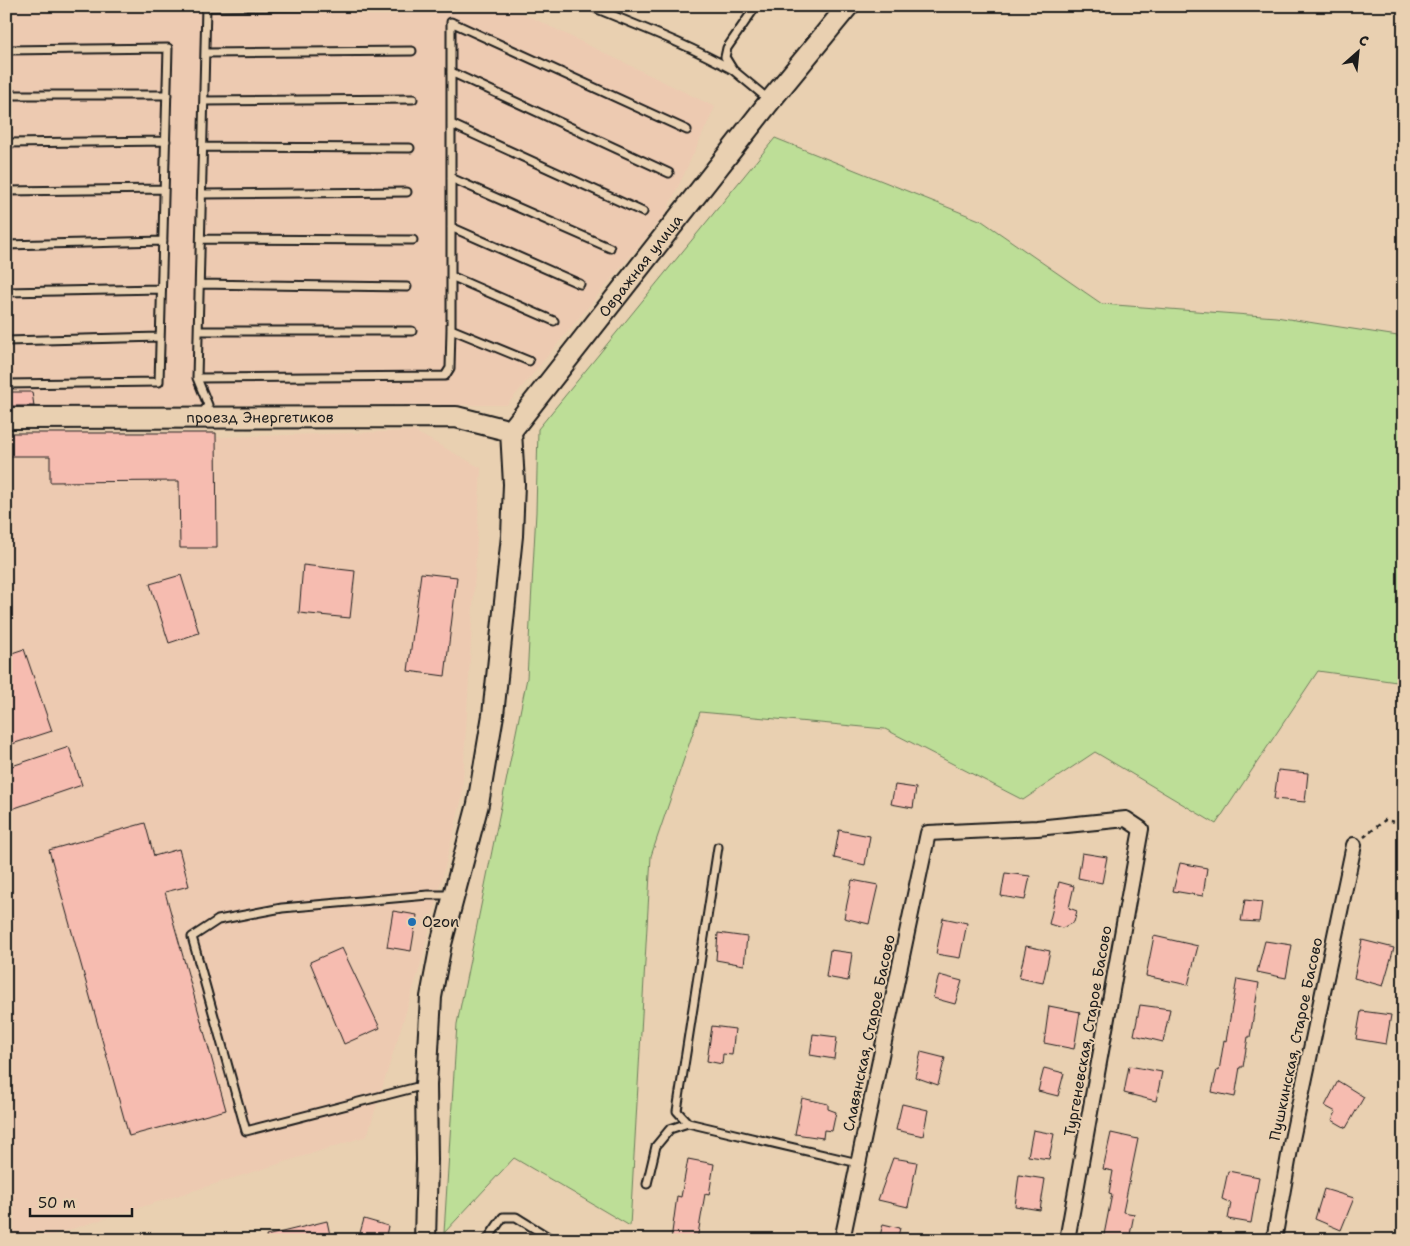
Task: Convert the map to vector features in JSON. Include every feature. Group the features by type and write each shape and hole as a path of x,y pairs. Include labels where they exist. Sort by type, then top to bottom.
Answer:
{"street":[{"name":"Овражная улица","path":"511,432 770,101 848,6"},
{"name":"проезд Энергетиков","path":"6,418 456,417 511,432"},
{"path":"425,1240 426,1085 431,997 441,944 478,804 493,715 512,536 514,484 511,432"},
{"name":"Тургеневская, Старое Басово","path":"928,833 1037,828 1126,820 1141,828 1067,1240"},
{"name":"Славянская, Старое Басово","path":"842,1240 928,833"},
{"name":"Пушкинская, Старое Басово","path":"1274,1240 1291,1144 1354,845"}],"lane":[{"path":"200,417 208,405 197,378 206,6 353,6"},
{"path":"590,6 710,57 733,70 770,101"},
{"path":"733,70 725,57 727,48 756,6"},
{"path":"197,378 445,376 450,368 451,329 451,22 687,130"},
{"path":"6,50 168,48 159,382 6,384"},
{"path":"205,53 412,51"},
{"path":"451,72 669,173"},
{"path":"6,95 167,95"},
{"path":"204,101 413,99"},
{"path":"451,124 643,212"},
{"path":"6,143 166,141"},
{"path":"203,148 410,148"},
{"path":"451,178 610,248"},
{"path":"6,191 164,189"},
{"path":"202,194 407,192"},
{"path":"451,227 580,284"},
{"path":"201,239 413,240"},
{"path":"6,245 163,242"},
{"path":"451,276 554,321"},
{"path":"200,284 407,287"},
{"path":"6,292 161,289"},
{"path":"451,329 529,361"},
{"path":"198,331 412,331"},
{"path":"6,340 160,337"},
{"path":"688,1123 677,1111 718,848"},
{"path":"426,1085 246,1131 192,937 218,920 282,908 428,895 454,895"},
{"path":"647,1184 656,1146 670,1129 688,1123 858,1163"},
{"path":"487,1240 503,1217 516,1217 553,1240"}],"path":[{"path":"1354,845 1385,820 1404,824"}],"shaded area":[{"path":"6,6 508,6 715,107 666,213 507,405 6,407"},
{"path":"414,431 481,468 462,798 420,967 367,1136 37,1240 6,1240 6,444"}],"green space":[{"path":"775,138 982,221 1102,304 1276,317 1404,337 1404,683 1318,671 1216,824 1095,752 1023,800 885,729 700,712 651,856 630,1226 514,1158 444,1233 457,1024 527,678 536,512 538,429"}],"building":[{"path":"6,392 32,392 34,406 6,406"},
{"path":"6,433 216,433 217,548 180,548 179,481 50,482 50,456 6,456"},
{"path":"303,565 355,571 350,618 299,613"},
{"path":"421,573 457,577 445,676 408,671"},
{"path":"181,575 199,633 169,643 150,584"},
{"path":"24,649 52,731 6,746 6,655"},
{"path":"69,747 82,785 6,811 6,768"},
{"path":"1278,770 1308,773 1305,802 1274,799"},
{"path":"895,785 916,788 913,808 891,804"},
{"path":"145,823 154,856 179,849 189,886 165,892 226,1110 129,1136 49,850"},
{"path":"839,830 870,836 865,865 834,858"},
{"path":"1082,853 1107,857 1102,883 1078,878"},
{"path":"1180,863 1207,868 1203,896 1173,891"},
{"path":"1005,873 1030,876 1025,900 1001,896"},
{"path":"852,880 878,885 869,924 844,918"},
{"path":"1059,882 1074,886 1069,908 1077,911 1074,922 1062,928 1049,924"},
{"path":"1245,900 1262,902 1259,922 1241,921"},
{"path":"393,911 417,915 411,951 387,947"},
{"path":"943,918 967,923 960,958 936,954"},
{"path":"718,933 747,937 744,965 716,960"},
{"path":"1154,936 1198,946 1188,985 1146,976"},
{"path":"1362,940 1394,948 1383,986 1354,978"},
{"path":"1265,941 1292,945 1286,978 1257,972"},
{"path":"1026,946 1050,951 1043,983 1019,978"},
{"path":"342,948 380,1028 344,1044 310,962"},
{"path":"830,950 852,953 848,981 826,977"},
{"path":"939,975 962,981 955,1004 933,998"},
{"path":"1237,979 1259,983 1250,1037 1248,1037 1243,1067 1240,1067 1235,1097 1212,1092 1217,1070 1219,1071 1224,1040 1226,1041"},
{"path":"1140,1005 1170,1009 1163,1042 1134,1035"},
{"path":"1049,1006 1080,1012 1074,1049 1044,1043"},
{"path":"1361,1011 1391,1015 1386,1044 1356,1039"},
{"path":"712,1026 735,1029 732,1055 723,1054 722,1064 707,1061"},
{"path":"813,1034 837,1037 834,1059 810,1055"},
{"path":"921,1052 945,1058 938,1085 915,1077"},
{"path":"1129,1066 1162,1072 1156,1101 1124,1093"},
{"path":"1044,1068 1064,1073 1058,1096 1038,1091"},
{"path":"1338,1081 1364,1097 1346,1128 1332,1120 1336,1112 1325,1106"},
{"path":"802,1098 828,1104 828,1109 836,1112 832,1131 824,1130 823,1138 795,1134"},
{"path":"902,1104 928,1110 923,1136 896,1130"},
{"path":"1033,1130 1054,1134 1049,1159 1028,1156"},
{"path":"1111,1133 1138,1139 1123,1212 1134,1214 1129,1240 1103,1240 1112,1194 1109,1193 1113,1171 1103,1169"},
{"path":"893,1158 917,1162 908,1207 878,1200"},
{"path":"688,1159 714,1164 709,1195 705,1194 697,1240 671,1240 677,1196 681,1197"},
{"path":"1228,1171 1259,1177 1251,1223 1228,1219 1231,1203 1222,1199"},
{"path":"1019,1175 1045,1179 1040,1210 1015,1206"},
{"path":"1324,1189 1354,1198 1341,1230 1315,1219"},
{"path":"364,1219 388,1226 385,1240 358,1240"},
{"path":"327,1221 331,1240 267,1240 266,1236"},
{"path":"883,1224 900,1228 897,1240 879,1240"}],"place":[{"name":"Ozon","path":"412,922"}]}
